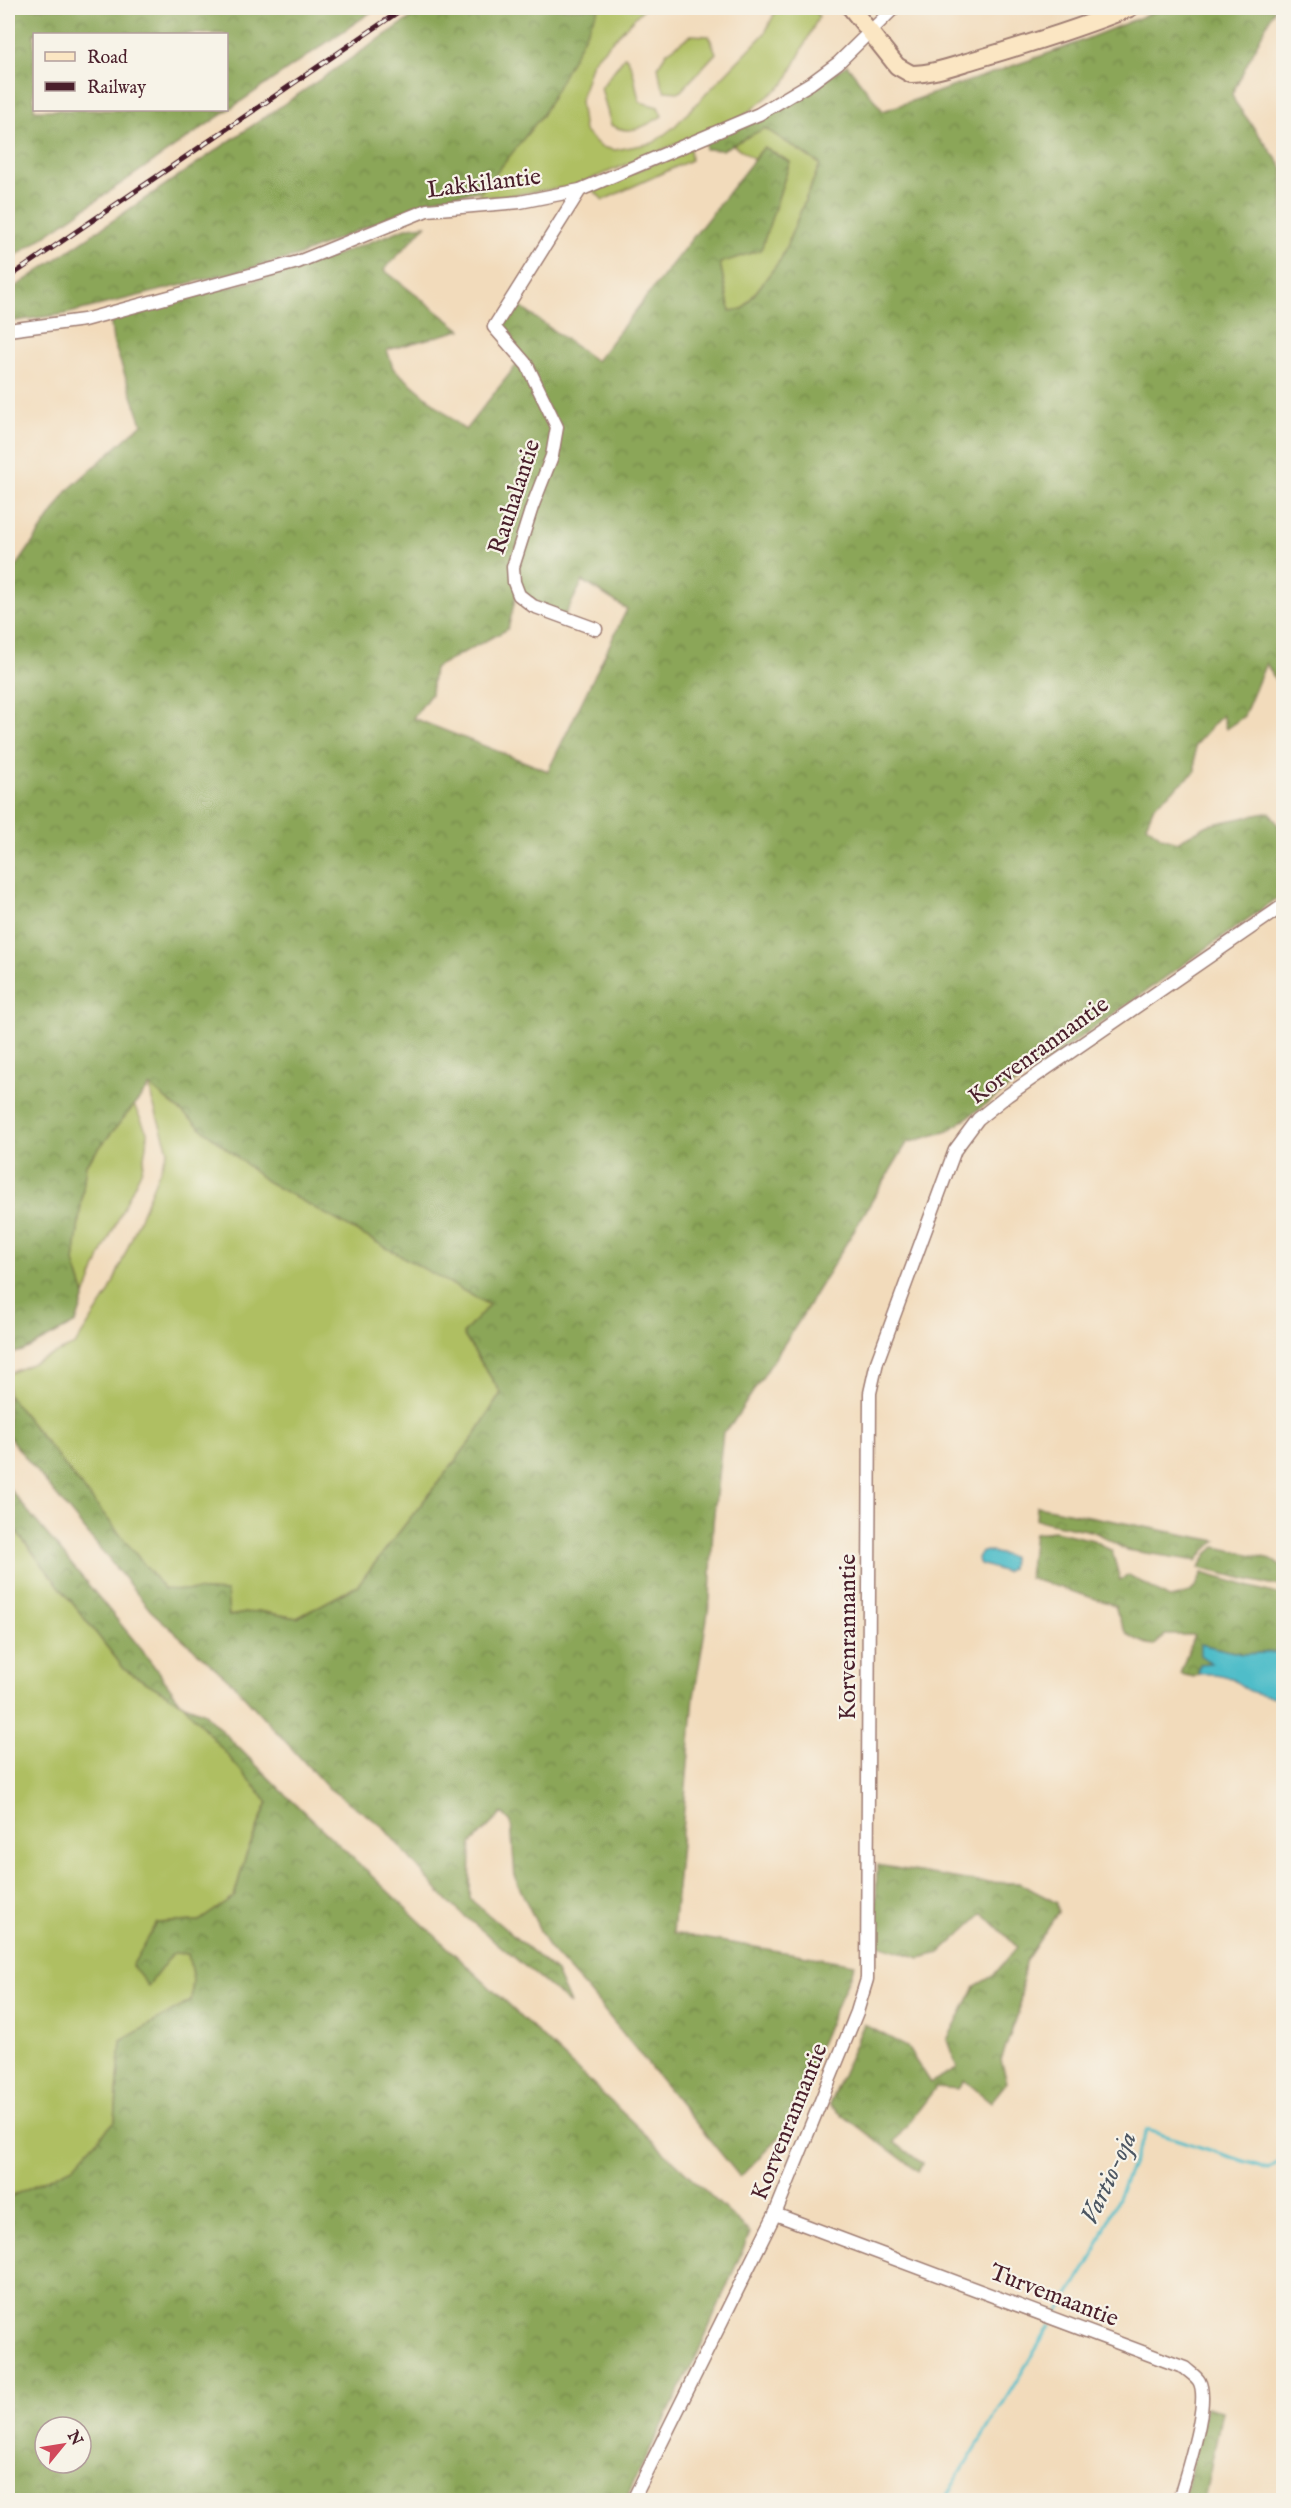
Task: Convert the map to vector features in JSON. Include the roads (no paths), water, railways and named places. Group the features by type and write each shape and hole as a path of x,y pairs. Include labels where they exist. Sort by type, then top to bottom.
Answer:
{"street":[{"path":"851,8 897,66 911,74 936,71 1004,51 1086,25 1130,8"},
{"name":"Lakkilantie","path":"8,330 91,318 298,262 427,210 520,202 580,190 759,114 811,83 838,63 894,8"},
{"name":"Rauhalantie","path":"580,190 495,327 527,365 557,427 552,456 532,507 513,567 514,582 519,595 533,606 596,629"},
{"name":"Korvenrannantie","path":"633,2500 776,2214 857,2012 867,1979 870,1393 881,1350 950,1161 978,1119 1008,1095 1284,905"},
{"name":"Turvemaantie","path":"776,2214 1185,2368 1199,2381 1203,2398 1201,2415 1179,2500"}],"water":[{"path":"987,1551 1012,1557 1011,1568 1005,1572 980,1564 977,1558 980,1553"},
{"path":"1200,1644 1242,1654 1283,1652 1283,1699 1250,1691 1224,1676 1198,1674 1200,1664 1211,1663 1200,1655"}],"waterway":[{"name":"Vartio-oja","path":"1059,2311 1093,2256 1147,2130 1269,2169 1279,2163 1284,2145"},
{"name":"Vartio-oja","path":"944,2500 1050,2326"}],"railway":[{"path":"8,278 404,8"}]}
